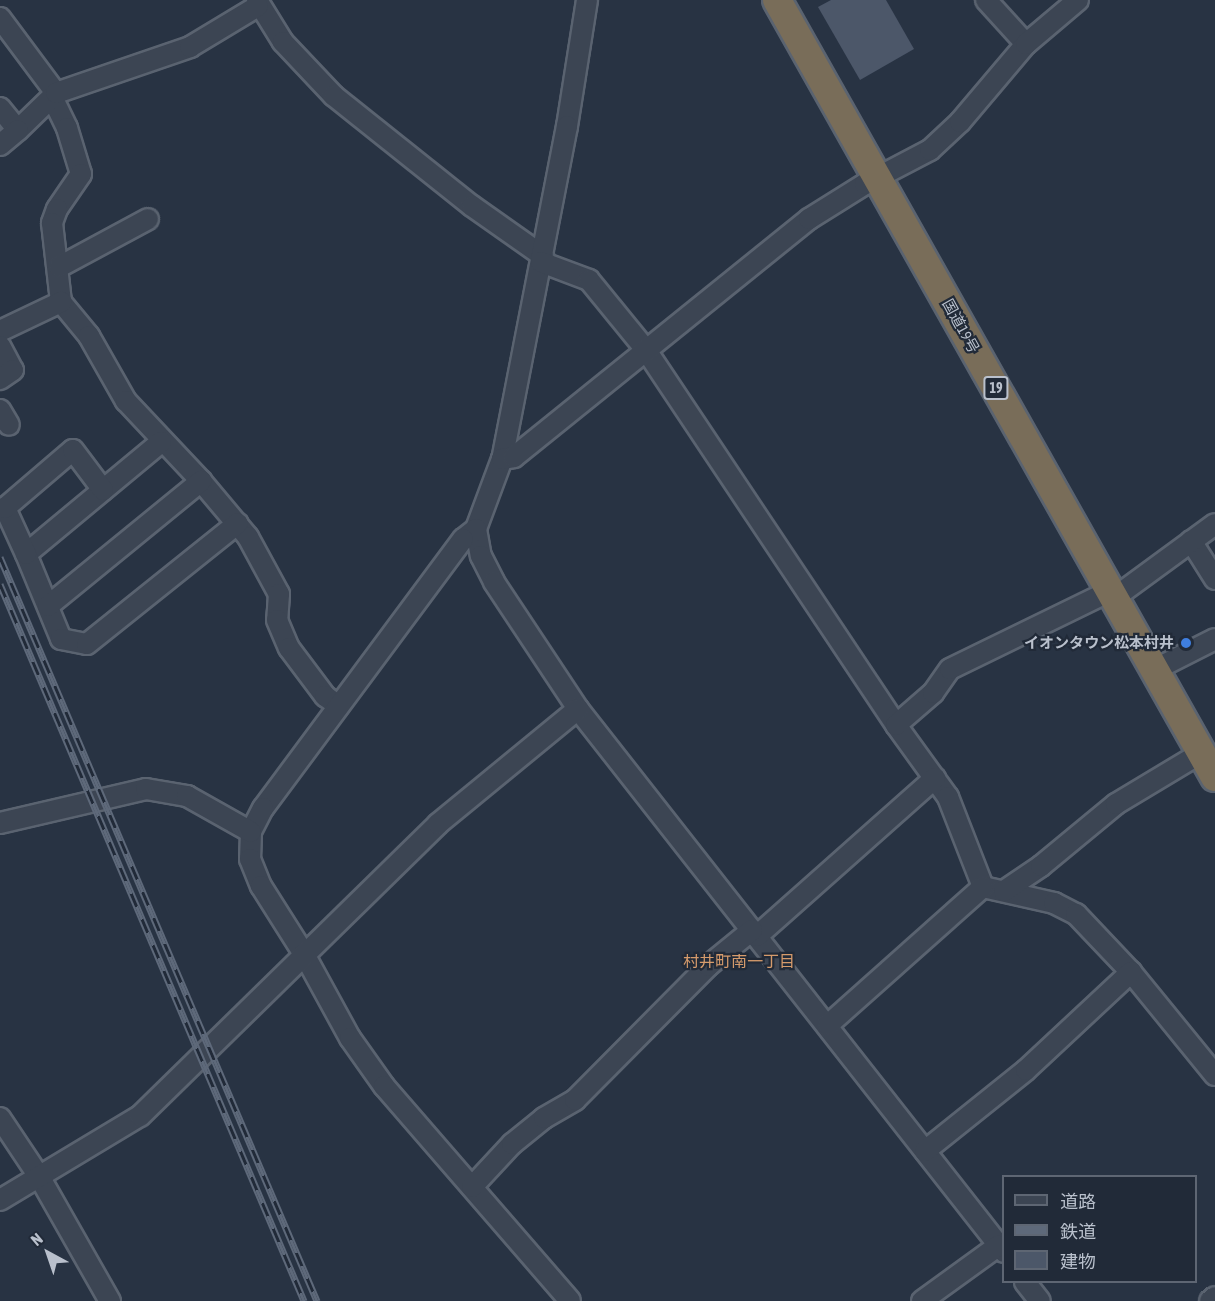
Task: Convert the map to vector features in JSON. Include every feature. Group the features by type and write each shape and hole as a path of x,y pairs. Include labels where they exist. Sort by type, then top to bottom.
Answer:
{"highway":[{"name":"国道19号","path":"777,0 1208,765"}],"street":[{"path":"587,0 542,259 502,459 476,529 481,556 494,582 578,709 828,1025 1001,1249 922,1301"},
{"path":"986,0 1026,44"},
{"path":"502,459 513,457 809,219 865,184 930,150 960,122 1026,44 1078,0"},
{"path":"0,145 54,95 190,47 257,3 283,42 333,96 542,259 590,280 646,350 896,725 948,797 983,887"},
{"path":"0,18 54,95 81,174 57,209 52,224 62,302 89,336 126,401 161,442 201,481 238,523 279,594 277,620 289,648 325,696 339,706"},
{"path":"0,108 18,130"},
{"path":"59,267 148,219"},
{"path":"0,330 62,302"},
{"path":"0,346 13,370 0,379"},
{"path":"26,554 161,442"},
{"path":"103,490 73,450 5,508 61,639 87,644 238,523"},
{"path":"48,606 201,481"},
{"path":"896,725 933,693 950,669 1112,595 1215,524"},
{"path":"476,529 463,539 263,808 250,832 250,859 261,886 304,954 350,1038 370,1067 570,1301"},
{"path":"1191,541 1215,579"},
{"path":"1155,670 1215,639"},
{"path":"0,1200 140,1116 438,824 578,709"},
{"path":"1004,891 1041,866 1116,804 1208,765"},
{"path":"472,1187 512,1144 544,1118 575,1100 708,966 755,933 934,778"},
{"path":"0,823 146,789 187,796 250,832"},
{"path":"828,1025 983,887"},
{"path":"983,887 1054,903 1076,914 1131,972 1215,1075"},
{"path":"925,1151 1026,1070 1131,972"},
{"path":"0,1118 40,1178 110,1301"},
{"path":"1210,1301 1215,1297"}],"building":[{"path":"831,0 886,0 914,49 860,80 818,7"}],"railway":[{"path":"0,557 317,1301"},
{"path":"0,584 304,1301"}],"place":[{"name":"イオンタウン松本村井","path":"1186,643"}],"district":[{"name":"村井町南一丁目","path":"739,961"}]}
